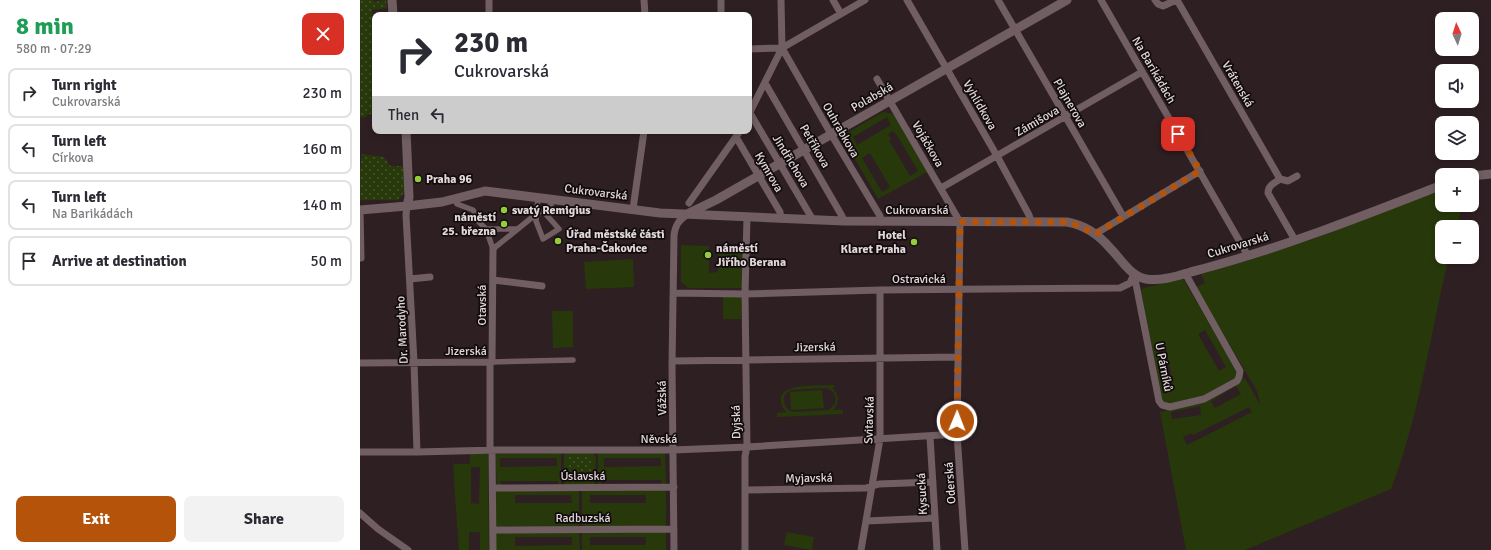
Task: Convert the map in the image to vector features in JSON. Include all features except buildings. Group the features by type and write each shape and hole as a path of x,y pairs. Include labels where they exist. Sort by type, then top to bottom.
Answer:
{"street":[{"path":"392,0 394,12"},
{"path":"489,0 489,12"},
{"path":"644,0 645,12"},
{"path":"721,0 721,12"},
{"path":"752,108 782,48 781,0"},
{"path":"833,0 841,14"},
{"path":"752,49 782,48 864,0"},
{"name":"Vyhlídkova","path":"907,0 997,156 1029,215 1031,222"},
{"name":"Plajnerova","path":"998,0 1123,216"},
{"name":"Polabská","path":"688,214 1067,0"},
{"name":"Na Barikádách","path":"1101,0 1248,256"},
{"name":"Vrátenská","path":"1155,0 1158,4 1163,6 1176,0 1280,179"},
{"name":"Ouhrabkova","path":"782,48 880,216 881,222"},
{"name":"Zámišova","path":"941,188 1142,72"},
{"name":"Vojáčkova","path":"878,79 960,222"},
{"name":"Petříkova","path":"765,84 804,149 844,221"},
{"name":"Jindřichova","path":"752,118 813,220"},
{"path":"406,134 409,198 407,206"},
{"path":"633,209 644,134"},
{"path":"689,203 738,134"},
{"name":"Kymrova","path":"738,134 758,175 782,218"},
{"path":"1095,234 1200,171"},
{"path":"1479,175 1491,174"},
{"path":"1295,240 1268,193 1269,186 1280,179 1288,181 1297,176"},
{"name":"Cukrovarská","path":"360,210 407,206 455,199 485,191 660,213 881,222 1073,223 1095,234 1134,274 1139,277 1152,280 1185,273 1248,256 1366,215 1435,188"},
{"path":"538,197 535,215 543,239 558,230 559,227 543,210"},
{"path":"455,199 457,204 473,210 479,222 486,229 493,249 535,215 551,206 552,199"},
{"name":"Dr. Marodyho","path":"407,206 406,215 417,452"},
{"path":"360,210 360,258"},
{"path":"688,214 678,222 674,230 673,293 745,294 747,217"},
{"name":"Oderská","path":"960,222 957,434 965,550"},
{"path":"486,229 518,229"},
{"name":"Otavská","path":"493,249 491,362 493,550"},
{"name":"U Párníků","path":"1134,274 1159,401 1162,405 1170,407 1204,399 1236,382 1240,372 1185,273"},
{"name":"Ostravická","path":"745,294 880,290 1120,288 1130,283 1134,274"},
{"path":"410,279 430,277"},
{"path":"493,280 542,286"},
{"name":"Svitavská","path":"860,550 873,486 880,439 880,290"},
{"name":"Vážská","path":"673,293 674,550"},
{"name":"Dyjská","path":"745,294 747,447 745,550"},
{"name":"Jizerská","path":"673,361 958,357"},
{"name":"Jizerská","path":"360,363 573,360"},
{"name":"Něvská","path":"360,452 673,450 930,437 957,434"},
{"name":"Kysucká","path":"930,437 936,550"},
{"name":"Myjavská","path":"746,490 866,488 873,486 933,482"},
{"name":"Úslavská","path":"493,488 674,487"},
{"path":"360,513 378,530 408,550"},
{"path":"866,521 935,518"},
{"name":"Radbuzská","path":"493,530 674,529"}],"green space":[{"path":"360,0 373,0 374,2 386,0 387,8 372,10 372,114 367,115 366,117 360,117"},
{"path":"883,112 893,114 927,172 878,199 842,136","holes":["887,117 891,125 857,145 853,137","893,131 898,137 918,171 910,176 889,140 891,139 888,134","870,153 890,187 882,192 862,158"]},
{"path":"362,154 384,157 390,166 403,166 404,193 398,200 360,200 360,171"},
{"path":"1435,193 1435,212 1460,212 1459,220 1435,220 1435,264 1447,264 1410,432 1391,489 1245,550 1186,550 1160,412 1206,400 1245,378 1260,405 1257,391 1196,287 1205,283 1201,274 1250,260 1319,237","holes":["1236,386 1241,394 1215,408 1211,401","1200,406 1201,415 1172,419 1171,412","1249,407 1252,412 1187,445 1183,437 1191,433 1193,435"]},
{"path":"681,245 709,246 709,273 718,272 718,246 744,247 744,288 688,288 681,282"},
{"path":"633,259 634,287 586,289 584,262"},
{"path":"1182,279 1184,280 1237,372 1234,380 1204,397 1163,405 1141,290","holes":["1205,330 1226,367 1219,371 1198,334","1166,349 1174,387 1166,389 1158,351"]},
{"path":"723,297 741,297 741,319 723,319"},
{"path":"552,311 573,311 573,347 553,348"},
{"path":"812,385 834,385 832,388 836,393 838,402 833,410 843,410 843,414 777,417 777,413 787,412 782,406 781,398 789,389","holes":["824,388 832,391 835,395 835,404 828,410 793,412 788,410 784,402 784,396 790,390"]},
{"path":"822,390 824,408 791,410 790,392"},
{"path":"561,453 561,485 559,485 558,481 500,481 501,485 497,485 495,454","holes":["500,458 557,458 557,466 500,467"]},
{"path":"564,453 594,453 596,459 595,485 564,485"},
{"path":"598,453 665,453 666,485 662,485 661,480 601,480 601,485 598,485","holes":["604,458 661,458 661,466 604,467"]},
{"path":"453,454 454,464 470,464 470,454 488,454 489,550 480,550 480,532 469,532 469,550 459,550","holes":["471,467 480,467 479,504 471,503"]},
{"path":"567,456 591,457 592,482 566,482"},
{"path":"579,489 579,527 496,526 496,490","holes":["515,495 571,495 572,503 515,503"]},
{"path":"582,489 666,489 666,527 582,527","holes":["590,495 646,495 646,503 590,503"]},
{"path":"666,531 666,550 582,550 582,532","holes":["590,537 646,537 646,545 590,545"]},
{"path":"496,532 579,532 580,550 496,550","holes":["515,537 572,537 572,545 515,546"]},
{"path":"787,532 814,537 812,550 784,545"}],"place":[{"name":"Praha 96","path":"418,179"},
{"name":"svatý Remigius","path":"504,210"},
{"name":"náměstí 25. března","path":"504,224"},
{"name":"Úřad městské části Praha-Čakovice","path":"558,241"},
{"name":"Hotel Klaret Praha","path":"914,242"},
{"name":"náměstí Jiřího Berana","path":"708,255"}],"route":[{"path":"957,421 960,222 1067,222 1073,223 1095,234 1200,171 1178,134"}]}
